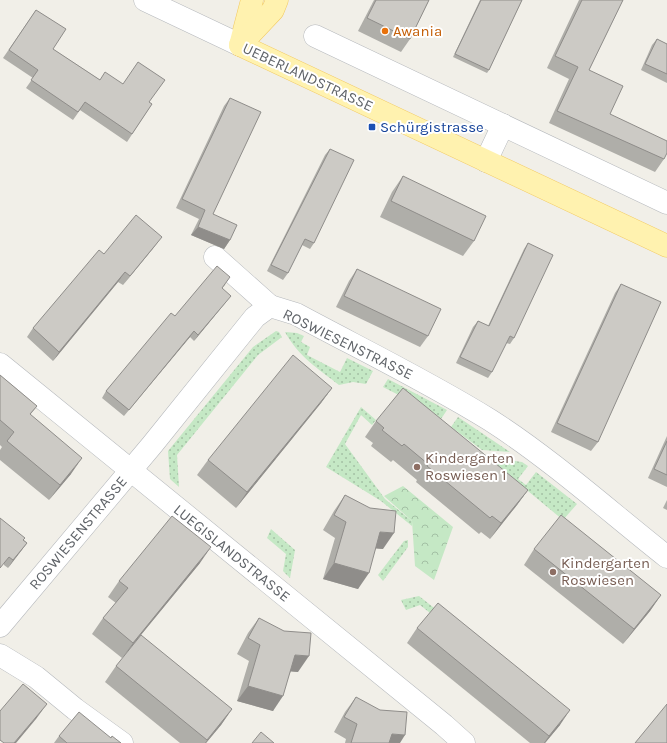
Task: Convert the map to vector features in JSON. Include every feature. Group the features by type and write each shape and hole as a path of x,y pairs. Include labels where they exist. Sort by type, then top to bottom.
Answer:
{"main road":[{"path":"240,45 252,0"},
{"path":"240,45 273,10 277,0"},
{"name":"UEBERLANDSTRASSE","path":"240,45 667,246"}],"street":[{"name":"UEBERLANDSTRASSE","path":"145,0 240,45"},
{"path":"315,36 667,203"},
{"path":"486,161 503,125"},
{"path":"215,257 270,306"},
{"name":"ROSWIESENSTRASSE","path":"0,626 131,470 255,317 270,306 296,314 447,394 484,417 516,438 667,557"},
{"name":"LUEGISLANDSTRASSE","path":"0,364 444,725 464,743"},
{"path":"0,656 36,677 75,709 122,743"}],"green space":[{"path":"276,331 279,332 282,337 258,355 177,455 179,487 170,479 168,451 253,347"},
{"path":"285,332 297,333 304,336 301,342 310,347 307,355 340,372 347,358 373,371 366,384 353,382 339,385 302,355 290,341"},
{"path":"388,379 447,410 441,419 434,413 383,387"},
{"path":"361,407 376,420 372,425 361,415 345,444 385,499 412,521 412,526 381,501 326,467"},
{"path":"458,417 510,452 482,450 451,427"},
{"path":"487,457 522,462 528,466 518,479 526,485 536,472 577,504 563,520"},
{"path":"403,486 453,527 434,580 415,566 412,521 384,496"},
{"path":"271,529 295,550 290,578 283,571 286,554 267,538"},
{"path":"408,540 408,547 383,581 378,575 404,541"},
{"path":"419,596 457,626 454,632 420,605 406,610 401,600"}],"building":[{"path":"376,0 429,0 410,39 367,18"},
{"path":"481,0 522,0 489,70 455,54"},
{"path":"582,0 623,0 589,70 623,86 610,114 667,141 667,153 664,159 557,111 578,67 555,56"},
{"path":"36,10 66,29 53,49 100,80 105,72 123,84 138,62 165,80 149,102 152,104 132,134 85,102 78,112 31,80 38,70 9,50"},
{"path":"657,39 667,44 667,74 645,64"},
{"path":"230,98 261,112 213,214 237,225 230,240 198,227 205,210 182,199"},
{"path":"330,149 354,160 314,243 305,239 288,273 271,265"},
{"path":"403,176 486,216 474,241 391,201"},
{"path":"136,215 162,237 130,276 125,272 59,352 33,328 99,250 104,254"},
{"path":"528,243 553,255 514,338 510,336 492,372 460,357 478,321 489,326"},
{"path":"217,266 230,277 222,288 231,296 198,335 194,331 129,410 106,391 171,313 175,316"},
{"path":"357,269 441,309 428,336 344,296"},
{"path":"621,284 661,302 598,442 557,423"},
{"path":"293,355 332,388 247,492 208,460"},
{"path":"0,375 37,406 30,414 82,458 60,485 7,441 14,432 0,420"},
{"path":"403,388 528,490 501,523 492,516 490,518 427,466 428,464 404,444 402,446 382,430 384,428 376,421"},
{"path":"667,441 667,475 654,469"},
{"path":"345,495 370,508 396,511 394,533 380,532 369,573 334,563 346,522 334,515"},
{"path":"561,515 661,595 634,629 534,549"},
{"path":"172,516 211,547 133,643 103,618 128,588 119,581"},
{"path":"0,518 25,538 23,540 27,543 13,560 9,557 0,568"},
{"path":"438,603 570,710 549,736 417,628"},
{"path":"259,618 284,631 311,633 309,656 295,655 283,696 248,686 260,645 248,638"},
{"path":"141,635 232,709 207,740 116,666"},
{"path":"23,684 47,704 14,743 4,743 0,740 0,711"},
{"path":"356,697 380,710 407,712 405,735 392,734 389,743 351,743 357,724 344,717"},
{"path":"667,704 667,743 635,743"},
{"path":"79,712 111,738 112,736 121,743 67,743 59,736"},
{"path":"261,732 274,743 252,743"}],"place":[{"name":"Awania","path":"385,31"},
{"name":"Schürgistrasse","path":"372,127"},
{"name":"Kindergarten Roswiesen 1","path":"417,467"},
{"name":"Kindergarten Roswiesen","path":"553,572"}]}
